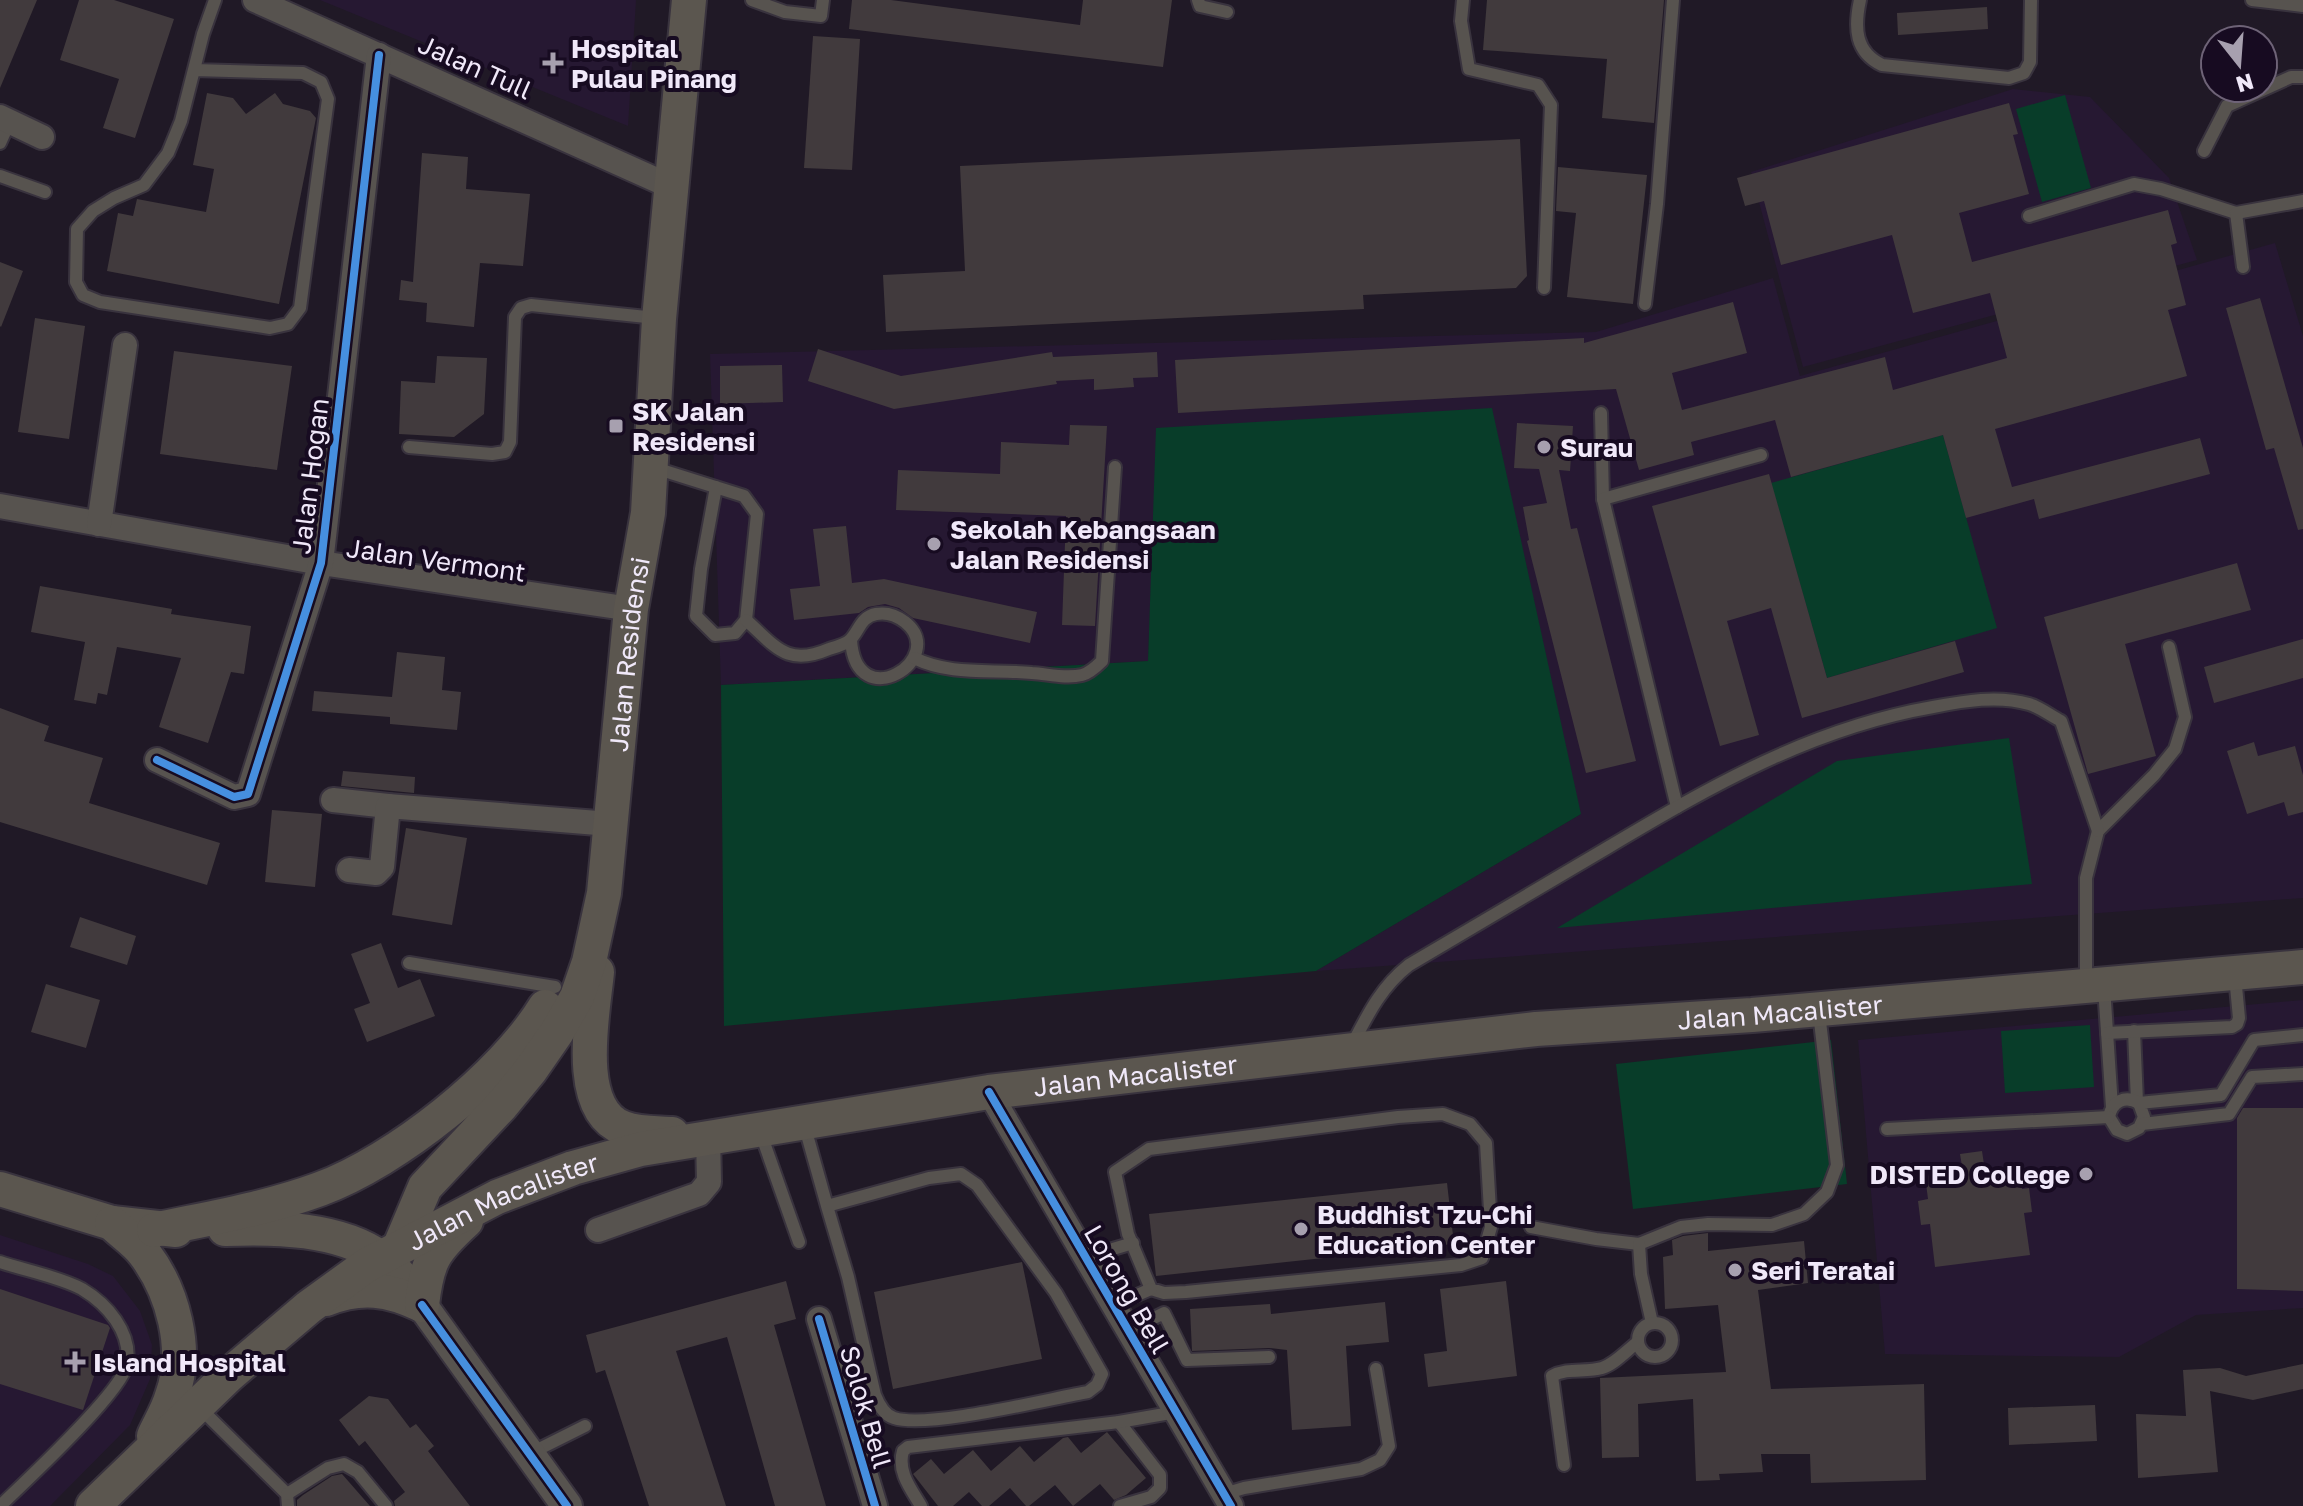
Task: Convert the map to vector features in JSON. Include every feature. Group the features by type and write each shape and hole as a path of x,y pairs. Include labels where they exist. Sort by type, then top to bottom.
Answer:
{"main road":[{"name":"Jalan Residensi","path":"390,1252 425,1187 502,1105 557,1032 577,997 589,962 604,893 631,609 648,513 659,319 689,0"},
{"path":"154,1230 248,1212 322,1188 391,1151 459,1103 500,1065 533,1027 604,893"},
{"path":"604,893 591,1035 594,1097 599,1108 620,1127 634,1131 708,1136"},
{"name":"Jalan Macalister","path":"0,1189 112,1223 154,1230 247,1228 296,1231 390,1252 487,1202 573,1168 641,1149 989,1092 1536,1029 1819,1009 2303,967"},
{"path":"422,1305 429,1263 445,1240 487,1202"},
{"path":"112,1223 142,1250 154,1267 166,1292 178,1340 179,1364 173,1394 147,1454"},
{"path":"93,1506 197,1405 309,1307 367,1265 390,1252 403,1264 422,1305"},
{"path":"309,1307 339,1294 358,1290 394,1292 422,1305"}],"street":[{"name":"Jalan Tull","path":"255,0 672,187"},
{"name":"Jalan Hogan","path":"157,760 234,797 248,794 321,563 379,55"},
{"path":"3,127 42,137"},
{"path":"99,524 125,345"},
{"name":"Jalan Vermont","path":"0,506 321,563 631,609"},
{"path":"333,800 610,824"},
{"path":"349,870 376,873 382,867 388,806"},
{"name":"Lorong Bell","path":"989,1092 1227,1500"},
{"path":"598,1230 699,1194 709,1182 708,1136"},
{"path":"422,1305 567,1506"},
{"name":"Solok Bell","path":"819,1319 875,1506"}],"lane":[{"path":"194,70 303,73 321,82 328,99 300,308 288,324 270,328 100,302 83,295 76,282 77,229 93,211 144,185 168,153 181,121 194,70 215,0"},
{"path":"752,0 821,16 823,0"},
{"path":"1198,0 1200,6 1227,12"},
{"path":"1463,0 1461,21 1469,69 1538,85 1551,105 1544,288"},
{"path":"1645,304 1657,204 1673,0"},
{"path":"1860,0 1859,41 1866,57 1882,65 2009,78 2024,73 2030,62 2031,0"},
{"path":"2252,0 2292,3"},
{"path":"2204,151 2227,106 2291,77 2303,77"},
{"path":"0,176 45,192"},
{"path":"2029,216 2134,184 2161,189 2236,213 2303,201"},
{"path":"2236,213 2243,267"},
{"path":"409,447 492,454 505,452 510,442 515,317 521,308 531,305 659,319"},
{"path":"1601,413 1603,499 1677,807"},
{"path":"1603,499 1761,455"},
{"path":"651,466 744,496 757,514 746,620 735,633 715,635 696,616 716,487"},
{"path":"914,658 934,668 972,672 1061,676 1084,675 1096,667 1102,661 1115,467"},
{"path":"874,614 893,614 908,624 916,640 914,658 905,671 890,678 874,677 860,669 852,655 851,640 859,624 874,614"},
{"path":"746,620 775,646 795,657 810,657 851,640"},
{"path":"2169,647 2185,717 2175,749 2154,775 2098,831 2086,878 2095,985 2107,1033 2113,1127 2122,1133 2132,1133 2142,1124 2229,1114 2252,1077 2303,1074"},
{"path":"1349,1051 1374,1002 1395,976 1409,965 1677,807 1749,767 1820,736 1910,711 1968,700 2032,704 2061,721 2098,831"},
{"path":"409,963 555,987"},
{"path":"2107,1033 2232,1027 2237,1024 2235,972"},
{"path":"1531,1227 1639,1244 1681,1227 1708,1224 1772,1225 1804,1214 1827,1192 1837,1165 1819,1009"},
{"path":"2134,1031 2138,1103 2144,1112 2142,1124"},
{"path":"1887,1129 2110,1112 2124,1099 2138,1103 2221,1095 2254,1040 2303,1035"},
{"path":"1114,1305 1151,1289 1164,1293 1186,1292 1461,1265 1482,1258 1491,1227 1486,1143 1470,1124 1443,1114 1149,1149 1115,1172 1128,1234 1151,1289"},
{"path":"804,1124 827,1206 848,1277 880,1407 893,1418 920,1421 1088,1392 1097,1385 1102,1374 1056,1293 977,1185 961,1174 929,1178 827,1206"},
{"path":"760,1131 799,1242"},
{"path":"1086,1257 1133,1243"},
{"path":"1639,1244 1641,1274 1652,1323"},
{"path":"0,1506 107,1398 127,1366 124,1335 108,1309 80,1288 4,1266"},
{"path":"1128,1331 1164,1313 1187,1360 1269,1357"},
{"path":"1652,1323 1663,1324 1673,1339 1670,1350 1660,1356 1648,1356 1638,1342 1640,1332 1652,1323"},
{"path":"1564,1465 1552,1376 1562,1370 1606,1367 1638,1342"},
{"name":"Lorong Bell","path":"1227,1500 1244,1488 1361,1469 1380,1460 1389,1446 1376,1369"},
{"path":"197,1405 287,1500 328,1468 344,1464 358,1472 386,1506"},
{"path":"921,1506 905,1478 901,1464 903,1451 908,1447 1119,1422 1176,1412"},
{"path":"1119,1422 1160,1475 1160,1488 1151,1497 1120,1506"},
{"path":"531,1453 585,1426"}],"shaded area":[{"name":"Hospital Pulau Pinang","path":"320,0 636,0 628,126"},
{"path":"2013,89 2090,97 2169,178 2197,260 1803,367 1751,172"},
{"path":"2275,243 2303,336 2303,898 1316,971 1581,814 1157,428 1148,661 721,685 710,354 1596,332 1773,278 1800,376"},
{"name":"DISTED College","path":"2303,1000 2303,1308 2196,1315 2119,1357 1885,1354 1858,1040"},
{"name":"Island Hospital","path":"0,1235 88,1264 113,1276 140,1311 152,1345 150,1379 130,1425 50,1506 0,1506"}],"green space":[{"path":"2065,95 2091,188 2042,202 2016,109"},
{"path":"1492,408 1581,814 1316,971 724,1026 721,685 1148,661 1156,428"},
{"path":"1943,435 1997,628 1827,678 1771,483"},
{"path":"2009,738 2032,884 1557,928 1837,761"},
{"path":"2090,1025 2094,1087 2005,1093 2001,1031"},
{"path":"1831,1040 1847,1184 1633,1209 1616,1064"}],"building":[{"path":"0,0 37,0 0,88"},
{"path":"79,0 114,0 174,19 135,138 103,128 119,79 60,60"},
{"path":"852,0 891,0 1080,25 1083,0 1172,0 1163,67 849,29"},
{"path":"1487,0 1664,0 1654,123 1602,118 1607,59 1483,50"},
{"path":"1987,7 1988,29 1898,35 1897,13"},
{"path":"813,36 860,39 852,170 804,168"},
{"path":"207,93 233,98 246,114 275,93 283,104 310,111 316,118 279,304 107,271 118,213 133,216 137,199 206,212 214,169 193,165"},
{"path":"2009,103 2018,134 2013,135 2029,194 1959,213 1972,262 2168,210 2177,243 2171,245 2186,305 2168,310 2187,376 1995,429 2012,487 2200,438 2210,474 2039,519 2034,499 1966,518 1943,435 1791,477 1775,420 1691,442 1694,455 1639,470 1616,389 1178,413 1175,360 1584,338 1584,343 1733,302 1747,353 1672,373 1682,410 1885,357 1893,390 2007,358 1990,293 1913,313 1892,235 1781,265 1764,201 1745,206 1737,178"},
{"path":"1520,139 1527,276 1516,288 1363,295 1364,309 886,332 883,275 965,271 960,166"},
{"path":"422,153 468,157 466,189 530,194 523,266 480,263 474,327 426,322 427,303 399,300 401,280 413,282"},
{"path":"1558,167 1647,175 1633,304 1567,297 1576,213 1556,211"},
{"path":"0,262 23,271 1,327 0,326"},
{"path":"2260,298 2303,448 2303,529 2298,530 2274,448 2266,450 2226,308"},
{"path":"35,318 85,326 69,439 18,432"},
{"path":"818,349 901,376 1052,352 1053,357 1157,352 1158,377 1133,378 1134,387 1094,390 1094,379 1056,381 1057,384 894,409 808,381"},
{"path":"174,351 292,366 277,470 160,454"},
{"path":"437,356 487,358 484,414 454,437 399,434 401,381 435,383"},
{"path":"782,365 783,402 720,404 720,366"},
{"path":"1517,423 1573,426 1570,471 1559,470 1571,529 1577,528 1636,761 1586,773 1527,541 1523,507 1547,503 1539,469 1514,468"},
{"path":"1070,425 1107,426 1095,626 1062,625 1066,516 896,510 898,470 1000,474 1001,442 1069,445"},
{"path":"1769,474 1827,678 1955,641 1964,672 1802,718 1771,608 1727,621 1759,735 1720,746 1652,506"},
{"path":"846,526 852,583 884,579 1037,612 1030,643 913,618 899,608 885,604 868,607 859,613 794,620 790,589 820,586 813,529"},
{"path":"2237,563 2251,610 2125,644 2156,756 2088,774 2044,617"},
{"path":"40,586 172,609 171,614 251,626 244,674 231,672 208,743 159,727 181,658 117,647 107,695 98,693 96,704 74,700 85,642 31,632"},
{"path":"2303,639 2303,678 2214,703 2204,667"},
{"path":"397,652 445,657 442,690 461,692 457,730 390,724 390,717 312,711 314,691 392,697"},
{"path":"0,708 49,726 44,741 103,758 89,803 220,843 207,885 0,822"},
{"path":"2254,742 2258,756 2295,746 2303,775 2303,812 2288,816 2284,802 2247,814 2227,751"},
{"path":"343,771 415,777 414,793 341,786"},
{"path":"272,810 322,814 315,887 265,882"},
{"path":"406,828 467,838 452,925 392,915"},
{"path":"80,917 136,936 127,965 70,947"},
{"path":"381,943 398,988 420,979 435,1016 367,1042 354,1009 370,1003 351,954"},
{"path":"46,984 100,1000 86,1048 31,1032"},
{"path":"2243,1108 2303,1108 2303,1291 2237,1289 2237,1118"},
{"path":"1982,1151 1985,1171 2019,1166 2022,1189 2029,1188 2032,1212 2024,1213 2030,1255 1935,1267 1930,1224 1921,1225 1918,1201 1928,1199 1925,1176 1963,1172 1960,1154"},
{"name":"Buddhist Tzu-Chi Education Center","path":"1447,1183 1454,1244 1156,1276 1149,1214"},
{"path":"1708,1233 1708,1251 1804,1241 1808,1283 1758,1290 1771,1389 1924,1384 1926,1480 1811,1483 1810,1454 1761,1454 1763,1472 1719,1474 1720,1480 1696,1481 1693,1399 1638,1404 1639,1457 1602,1458 1600,1378 1726,1372 1718,1305 1665,1309 1663,1257 1673,1255 1672,1240"},
{"path":"1022,1262 1042,1359 893,1389 874,1292"},
{"path":"786,1281 796,1319 774,1325 826,1506 775,1506 727,1337 676,1351 726,1506 649,1506 605,1370 596,1373 586,1335"},
{"path":"1506,1281 1517,1376 1428,1387 1424,1354 1447,1351 1440,1289"},
{"path":"0,1289 108,1325 110,1328 83,1410 0,1384"},
{"path":"1385,1302 1389,1342 1346,1346 1351,1426 1292,1430 1287,1350 1192,1351 1190,1309 1270,1304 1271,1314"},
{"path":"2303,1364 2303,1389 2253,1400 2210,1391 2218,1472 2138,1478 2136,1414 2186,1416 2183,1370 2220,1368 2246,1376"},
{"path":"369,1396 388,1399 410,1428 416,1424 434,1446 428,1451 470,1506 395,1506 394,1501 405,1492 365,1441 359,1446 339,1420"},
{"path":"2095,1405 2097,1441 2009,1445 2008,1408"},
{"path":"1107,1432 1146,1478 1126,1495 1114,1500 1100,1484 1073,1506 1055,1485 1029,1506 1010,1488 989,1506 982,1506 969,1492 953,1506 938,1506 913,1474 931,1459 944,1474 973,1450 991,1471 1020,1446 1034,1462 1068,1437 1081,1453"},
{"path":"342,1474 370,1506 297,1506 297,1500 303,1495 332,1476"}],"cycle path":[{"path":"157,760 234,797 248,794 321,563 379,55"},
{"path":"989,1092 1231,1506"},
{"path":"422,1305 567,1506"},
{"path":"819,1319 875,1506"}],"place":[{"name":"Hospital Pulau Pinang","path":"553,63"},
{"name":"SK Jalan Residensi","path":"616,426"},
{"name":"Surau","path":"1544,447"},
{"name":"Sekolah Kebangsaan Jalan Residensi","path":"934,544"},
{"name":"DISTED College","path":"2086,1174"},
{"name":"Buddhist Tzu-Chi Education Center","path":"1301,1229"},
{"name":"Seri Teratai","path":"1735,1270"},
{"name":"Island Hospital","path":"75,1362"}]}
